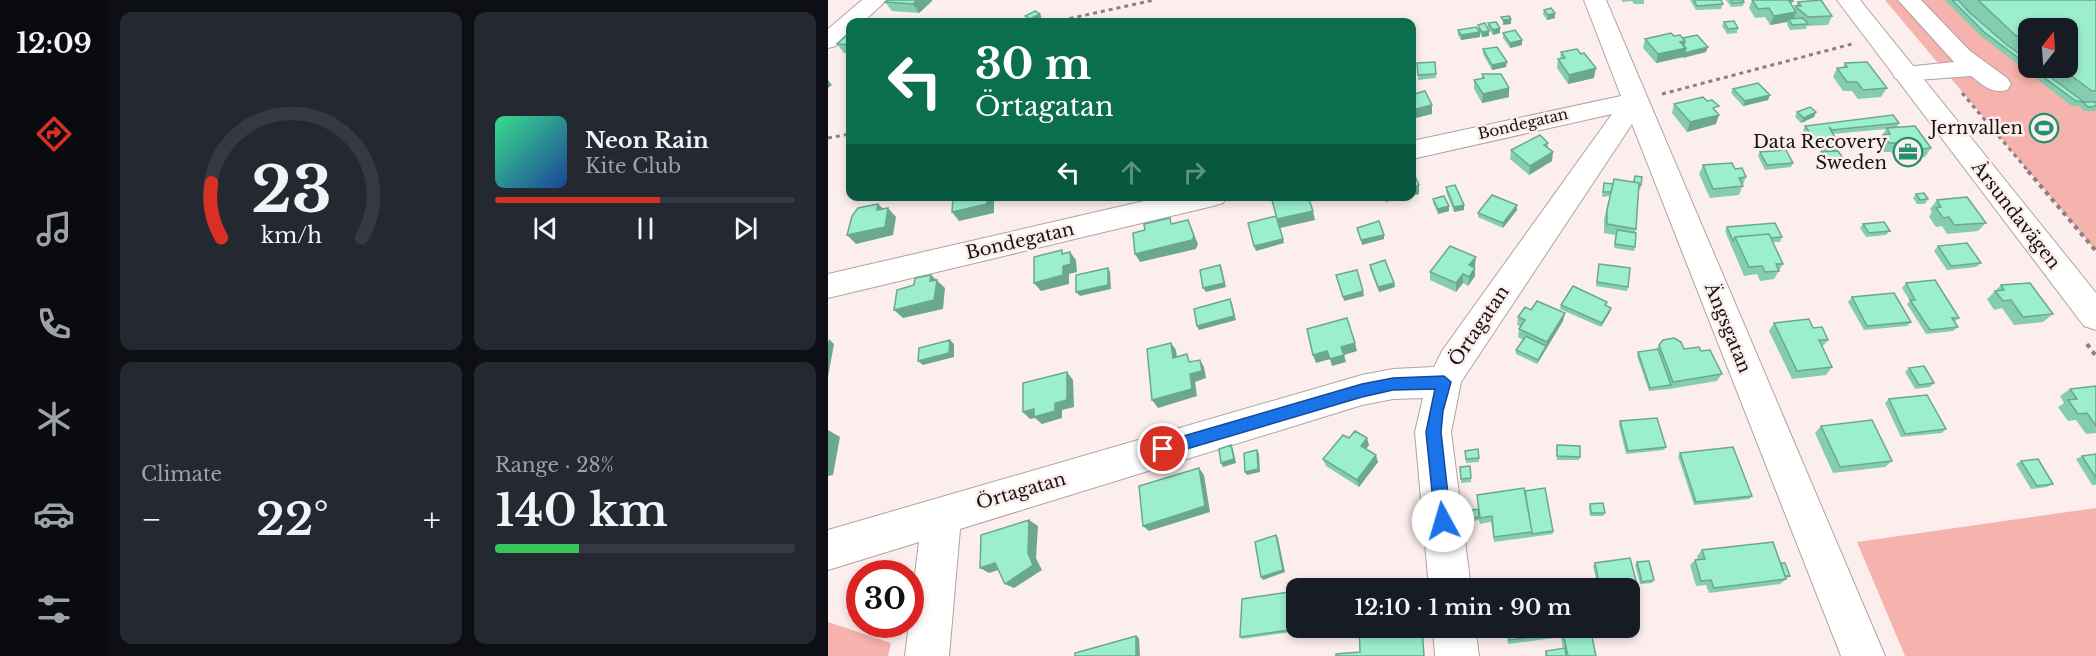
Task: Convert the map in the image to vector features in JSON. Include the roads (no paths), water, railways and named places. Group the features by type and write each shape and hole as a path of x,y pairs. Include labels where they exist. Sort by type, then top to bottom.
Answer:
{"street":[{"path":"855,18 876,0"},
{"name":"Ängsgatan","path":"1595,0 1863,656"},
{"name":"Årsundavägen","path":"1848,0 2096,317"},
{"path":"1909,0 1961,56 1998,84"},
{"path":"828,41 846,26"},
{"path":"1904,73 1976,68"},
{"name":"Bondegatan","path":"1416,149 1635,101"},
{"name":"Örtagatan","path":"828,550 1362,390 1393,384 1444,382 1454,361 1635,101"},
{"name":"Bondegatan","path":"828,286 1192,201"},
{"path":"1444,382 1436,411 1434,432 1449,578"},
{"path":"927,656 942,514"},
{"path":"1455,638 1457,656"}],"place":[{"name":"Jernvallen","path":"2044,128"},
{"name":"Data Recovery Sweden","path":"1908,152"}]}
